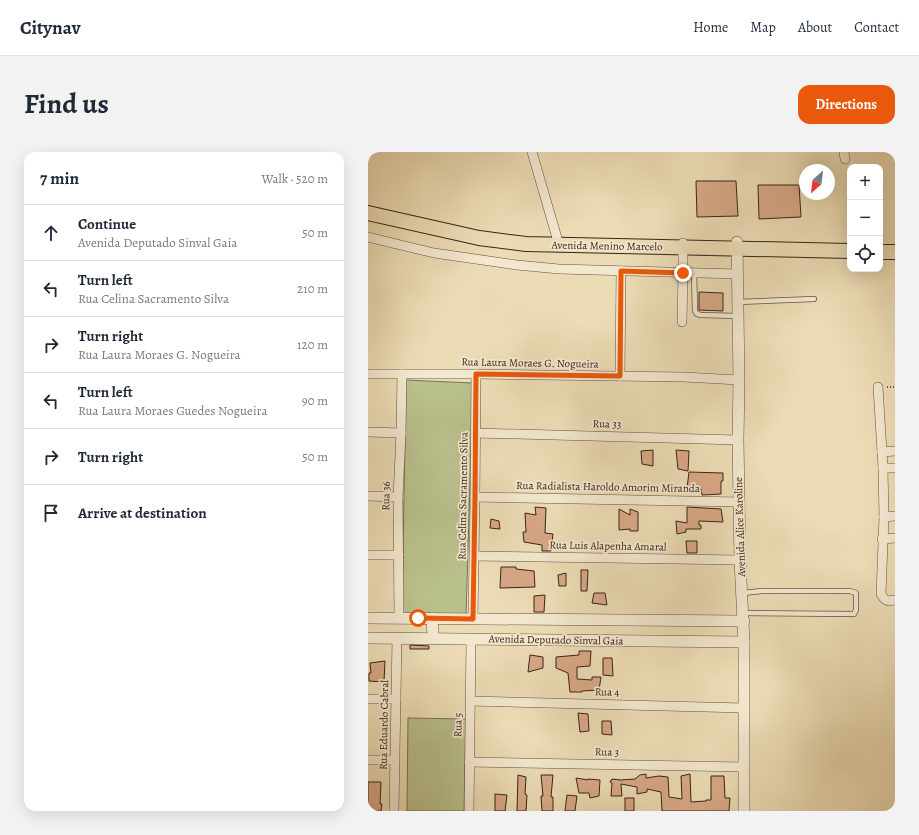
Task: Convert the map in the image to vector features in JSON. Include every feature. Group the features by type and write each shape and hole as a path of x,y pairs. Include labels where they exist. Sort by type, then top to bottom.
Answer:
{"main road":[{"name":"Avenida Menino Marcelo","path":"368,206 451,225 511,235 683,244"},
{"name":"Avenida Menino Marcelo","path":"368,213 479,238 526,244 847,244"},
{"name":"Avenida Menino Marcelo","path":"737,245 847,251"},
{"path":"883,245 895,245"},
{"path":"883,252 895,252"}],"street":[{"path":"532,152 557,238"},
{"path":"368,237 434,253 517,265 559,269 738,274"},
{"path":"682,322 683,244"},
{"name":"Avenida Alice Karoline","path":"737,245 740,560 744,642 744,811"},
{"path":"620,376 621,271"},
{"name":"Rua Laura Moraes G. Nogueira","path":"368,374 620,376 739,380"},
{"name":"Rua 36","path":"399,618 398,496 402,374"},
{"name":"Rua Celina Sacramento Silva","path":"473,619 476,374"},
{"path":"878,387 883,468 884,517 881,594 884,600 891,601"},
{"path":"368,432 401,433"},
{"name":"Rua 33","path":"476,433 738,440"},
{"path":"882,452 895,451"},
{"path":"883,468 895,468"},
{"path":"368,496 398,496"},
{"name":"Rua Radialista Haroldo Amorim Miranda","path":"475,497 739,502"},
{"path":"884,517 895,516"},
{"path":"882,539 895,538"},
{"path":"368,555 399,556"},
{"name":"Rua Luís Alapenha Amaral","path":"474,556 740,560"},
{"name":"Avenida Deputado Sinval Gaia","path":"368,618 473,619 743,617"},
{"path":"432,618 433,638"},
{"name":"Avenida Deputado Sinval Gaia","path":"368,638 744,642"},
{"name":"Rua Eduardo Cabral","path":"394,811 397,638"},
{"name":"Rua 5","path":"468,811 471,640"},
{"path":"368,699 396,699"},
{"name":"Rua 4","path":"470,701 744,708"},
{"path":"368,760 395,760"},
{"name":"Rua 3","path":"469,762 744,767"}],"lane":[{"path":"694,272 695,311 697,314 738,316"},
{"path":"738,302 814,300"},
{"path":"742,593 850,591 856,593 856,610 854,614 743,617"}],"green space":[{"path":"406,380 473,383 466,616 402,614"},
{"path":"408,718 466,719 464,811 407,811"}],"building":[{"path":"696,181 736,181 738,216 697,217"},
{"path":"758,185 799,185 801,217 759,219"},
{"path":"699,292 723,293 723,311 699,310"},
{"path":"653,450 653,466 642,464 641,451"},
{"path":"676,450 689,451 688,471 678,469"},
{"path":"689,472 723,473 723,481 721,481 721,494 702,495 701,489 687,488"},
{"path":"535,507 546,508 545,533 553,534 551,551 542,551 542,545 524,542 523,532 526,532 525,513 536,515"},
{"path":"687,507 721,509 723,522 699,521 701,529 686,529 686,532 677,534 676,521 687,523"},
{"path":"619,509 630,515 630,509 638,512 638,531 630,531 630,529 619,530"},
{"path":"491,519 499,521 500,529 490,528"},
{"path":"686,541 697,541 697,553 687,553"},
{"path":"501,567 516,567 516,569 534,571 535,587 500,588"},
{"path":"581,570 588,570 587,591 581,591"},
{"path":"566,573 566,586 559,586 558,575"},
{"path":"594,593 605,593 607,605 592,603"},
{"path":"545,595 544,612 534,612 534,596"},
{"path":"410,645 429,646 429,649 410,649"},
{"path":"579,651 591,651 590,666 577,667 577,679 592,680 592,677 601,677 599,690 570,692 568,673 556,668 556,657 579,655"},
{"path":"530,655 543,657 543,668 528,672"},
{"path":"603,658 612,658 613,676 603,675"},
{"path":"385,661 384,682 369,681 369,673 371,673 370,663"},
{"path":"578,713 588,714 589,731 580,732"},
{"path":"602,721 611,721 612,735 602,734"},
{"path":"646,774 646,778 659,776 668,777 669,797 682,799 681,776 690,774 691,802 711,800 711,776 724,776 725,798 730,798 729,811 662,811 661,792 647,789 647,792 637,794 637,787 621,784 622,796 611,796 612,783 610,782 612,779 635,779 640,775"},
{"path":"518,775 526,777 526,811 517,811"},
{"path":"541,775 553,775 551,797 553,797 553,811 542,811 541,796 543,796"},
{"path":"576,778 600,780 599,796 590,798 589,793 579,793"},
{"path":"368,782 381,782 381,811 368,811"},
{"path":"495,794 507,795 505,811 495,811"},
{"path":"567,795 577,796 575,811 565,811"},
{"path":"625,798 634,798 634,811 625,811"}],"route":[{"path":"418,618 473,619 476,374 620,376 621,271 683,273"}]}
